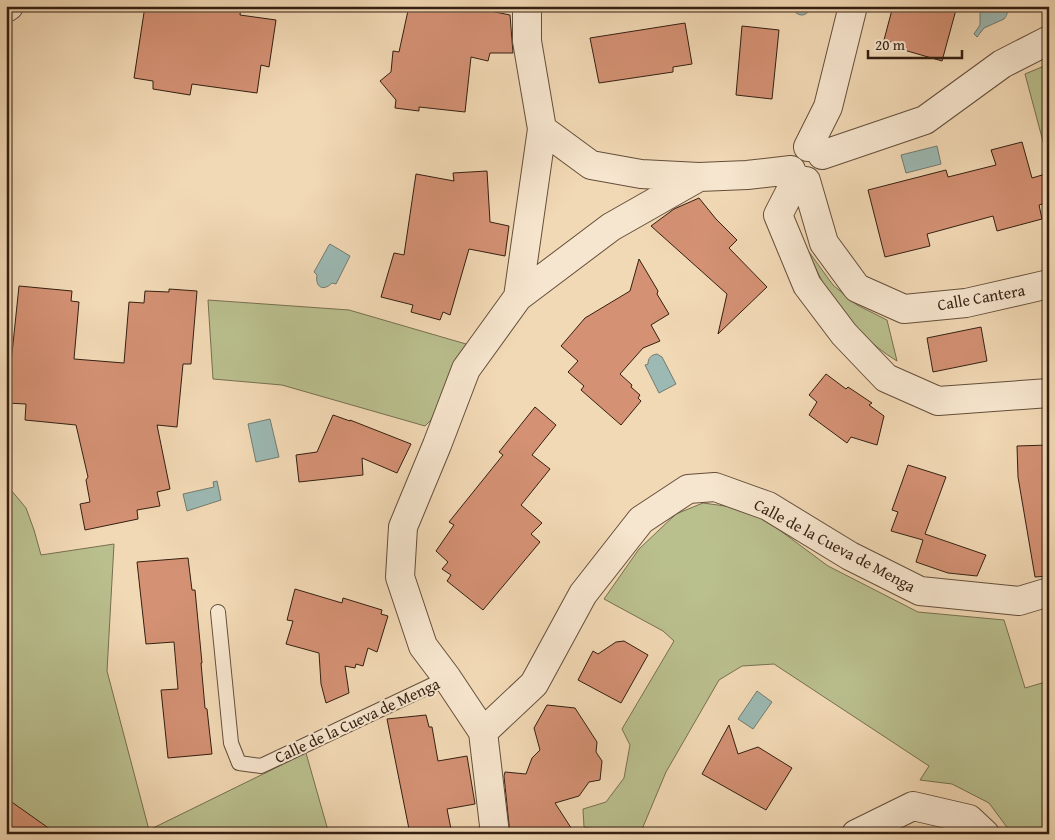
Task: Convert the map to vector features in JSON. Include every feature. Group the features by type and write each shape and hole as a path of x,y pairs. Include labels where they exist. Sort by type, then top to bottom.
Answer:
{"street":[{"path":"518,297 542,129 527,41 527,6"},
{"path":"815,151 853,6"},
{"path":"815,151 926,120 1002,64 1049,40"},
{"path":"542,129 591,165 642,174 700,177 748,175 816,179 822,173 824,164 815,151"},
{"path":"495,834 483,732 447,678 422,646 400,577 403,527 466,369 518,297 611,227 700,177"},
{"path":"798,177 778,215 807,285 844,334 886,378 938,401 1049,393"},
{"name":"Calle Cantera","path":"798,177 824,242 857,288 904,309 966,303 1049,284"},
{"name":"Calle de la Cueva de Menga","path":"483,732 534,684 583,594 641,520 688,489 716,487 768,506 850,556 920,591 1020,601 1049,592"},
{"path":"856,834 913,806 969,820 985,834"}],"lane":[{"name":"Calle de la Cueva de Menga","path":"218,612 231,743 239,762 261,766 447,678"}],"green space":[{"path":"1049,64 1049,164 1025,74"},
{"path":"804,245 833,285 857,305 887,320 897,361 870,341 845,315 827,291"},
{"path":"208,300 349,310 466,344 431,420 425,426 282,385 213,379"},
{"path":"6,484 26,508 41,555 114,544 107,671 149,830 306,753 329,834 6,834"},
{"path":"703,503 740,508 770,523 828,566 918,612 1004,620 1025,688 1049,681 1049,834 1012,834 989,803 952,784 920,780 929,766 774,664 742,666 719,680 666,772 640,834 606,834 605,831 584,827 583,809 606,802 624,778 630,745 622,729 674,641 663,631 604,599 639,549 676,514"}],"water":[{"path":"791,6 811,6 807,13 801,15 793,10"},
{"path":"980,6 1004,8 1007,14 1004,19 984,28 977,37 974,34 980,25"},
{"path":"937,146 941,164 906,173 901,155"},
{"path":"330,244 350,256 336,284 332,283 323,288 318,285 317,275 314,272"},
{"path":"657,354 662,357 676,384 659,393 645,365 648,364 650,357"},
{"path":"270,419 279,457 256,462 248,424"},
{"path":"217,481 221,500 187,511 183,494 214,487 213,482"},
{"path":"757,691 772,702 753,729 738,719"}],"building":[{"path":"145,6 241,6 240,15 276,20 269,67 261,65 257,93 192,84 190,95 153,89 153,81 134,78"},
{"path":"409,6 466,6 510,15 513,53 490,53 488,61 471,57 465,112 419,107 419,111 395,108 396,100 380,81 391,72 393,51 399,52"},
{"path":"893,6 957,6 942,61 897,48 898,44 884,40"},
{"path":"685,23 692,64 673,67 673,72 599,83 590,38"},
{"path":"742,26 779,30 772,99 736,95"},
{"path":"1022,142 1032,178 1049,173 1049,202 1039,205 1042,219 997,231 993,216 927,234 930,246 885,257 868,190 946,170 948,177 996,165 991,150"},
{"path":"487,171 490,222 509,226 505,256 469,249 450,315 443,312 440,320 411,312 413,305 381,297 394,253 404,255 416,174 454,181 453,173"},
{"path":"699,198 737,240 729,248 767,287 718,334 727,294 651,226 674,209"},
{"path":"639,259 669,314 651,325 660,341 643,348 620,374 640,395 638,398 641,401 621,425 581,390 584,386 568,372 578,361 561,346 585,318 630,291"},
{"path":"19,286 72,291 71,301 79,302 74,359 124,363 129,302 144,303 145,291 169,292 169,289 197,291 191,364 183,364 177,427 157,425 170,489 157,492 160,506 137,510 138,519 85,530 80,504 90,502 86,480 88,477 76,425 25,420 26,404 6,403 6,363 11,363"},
{"path":"981,327 987,361 933,372 927,338"},
{"path":"826,374 846,389 848,387 872,403 869,405 884,416 877,445 851,437 847,443 809,415 817,402 809,395"},
{"path":"535,407 556,425 532,455 550,469 521,505 542,523 531,534 540,542 483,610 447,581 451,575 442,569 448,562 436,551 454,525 449,522 503,455 499,452"},
{"path":"333,415 411,444 397,473 362,458 363,475 299,482 296,455 317,452"},
{"path":"1049,445 1049,576 1035,577 1018,477 1017,446"},
{"path":"908,465 946,477 925,534 986,555 977,576 948,573 916,562 923,540 891,531 898,512 892,510"},
{"path":"188,558 192,590 195,590 205,708 207,709 212,754 168,758 161,690 178,689 174,642 146,644 137,562"},
{"path":"295,589 342,603 343,598 382,610 381,614 388,616 377,652 368,648 363,666 356,664 355,668 345,666 349,693 326,703 321,684 319,653 286,644 293,621 287,620"},
{"path":"624,641 648,655 621,703 578,680 593,651 598,654 616,642"},
{"path":"547,705 575,708 597,742 596,752 602,761 600,780 589,782 579,796 555,803 575,834 510,834 505,772 526,774 532,758 540,750 534,728"},
{"path":"426,715 429,727 432,727 438,761 467,756 475,804 447,809 452,834 410,834 387,719"},
{"path":"729,725 738,754 758,747 792,768 766,810 702,774"},
{"path":"6,798 57,834 6,834"}]}
